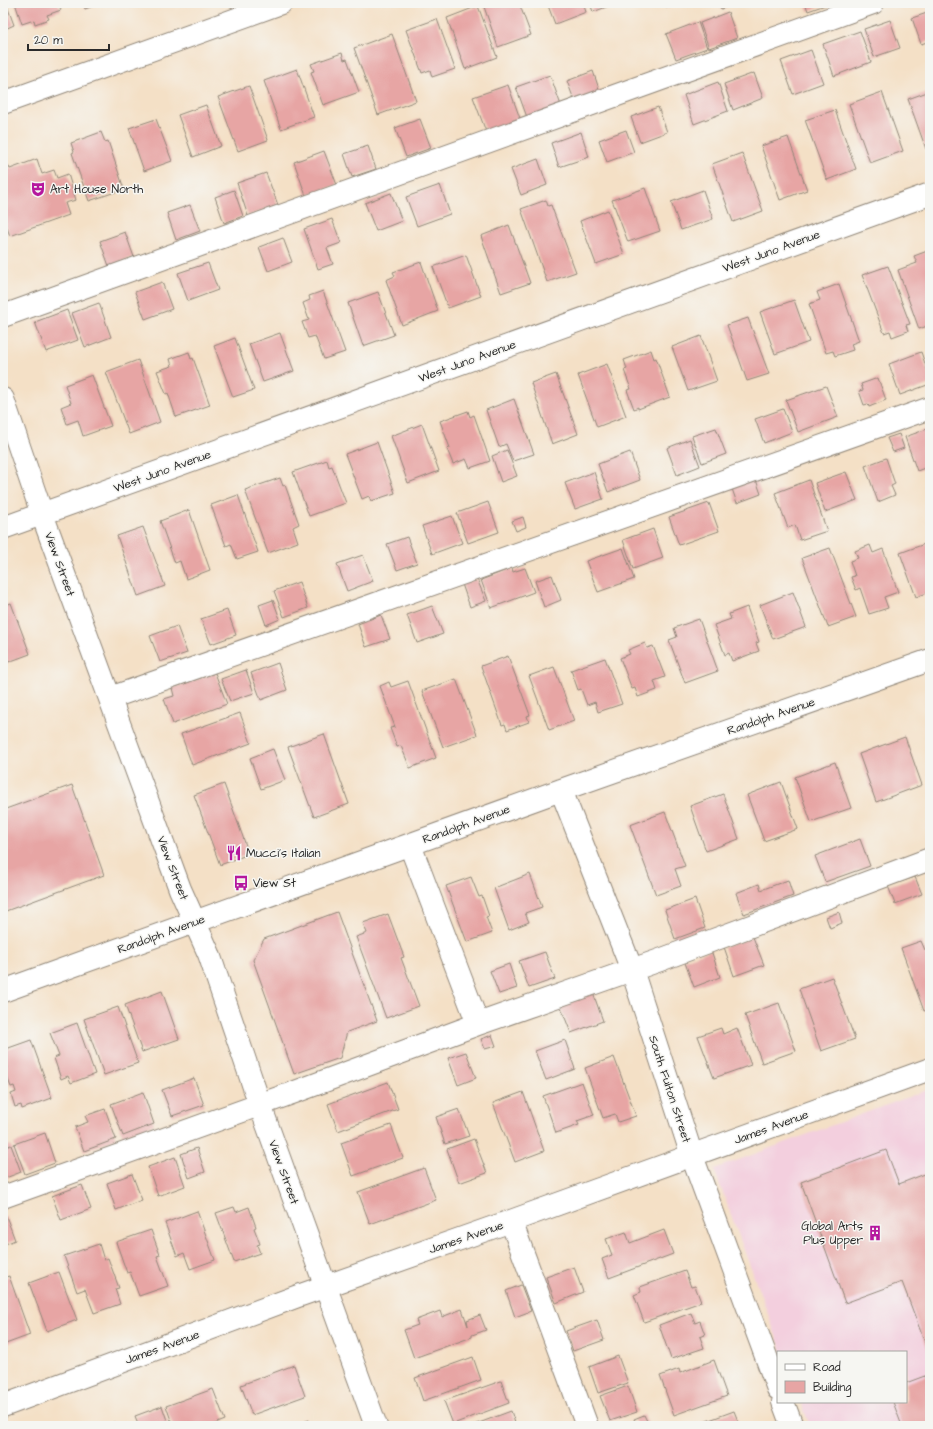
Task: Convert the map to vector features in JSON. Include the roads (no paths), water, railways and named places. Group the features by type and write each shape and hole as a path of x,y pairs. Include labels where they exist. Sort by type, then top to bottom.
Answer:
{"street":[{"path":"3,102 281,3"},
{"path":"3,316 873,3"},
{"name":"West Juno Avenue","path":"3,528 930,194"},
{"name":"View Street","path":"3,399 42,514 180,889 209,954 260,1104 376,1426"},
{"path":"110,698 930,408"},
{"name":"Randolph Avenue","path":"3,991 561,790 930,661"},
{"name":"South Fulton Street","path":"561,790 632,970 692,1156 777,1386"},
{"path":"410,844 478,1024"},
{"path":"3,1197 478,1024 632,970 930,859"},
{"name":"James Avenue","path":"3,1406 326,1286 512,1222 930,1069"},
{"path":"512,1222 587,1426"},
{"path":"783,1403 792,1426"}],"place":[{"name":"Art House North","path":"38,189"},
{"name":"Mucci's Italian","path":"234,853"},
{"name":"View St","path":"241,883"},
{"name":"Global Arts Plus Upper","path":"875,1233"}]}
